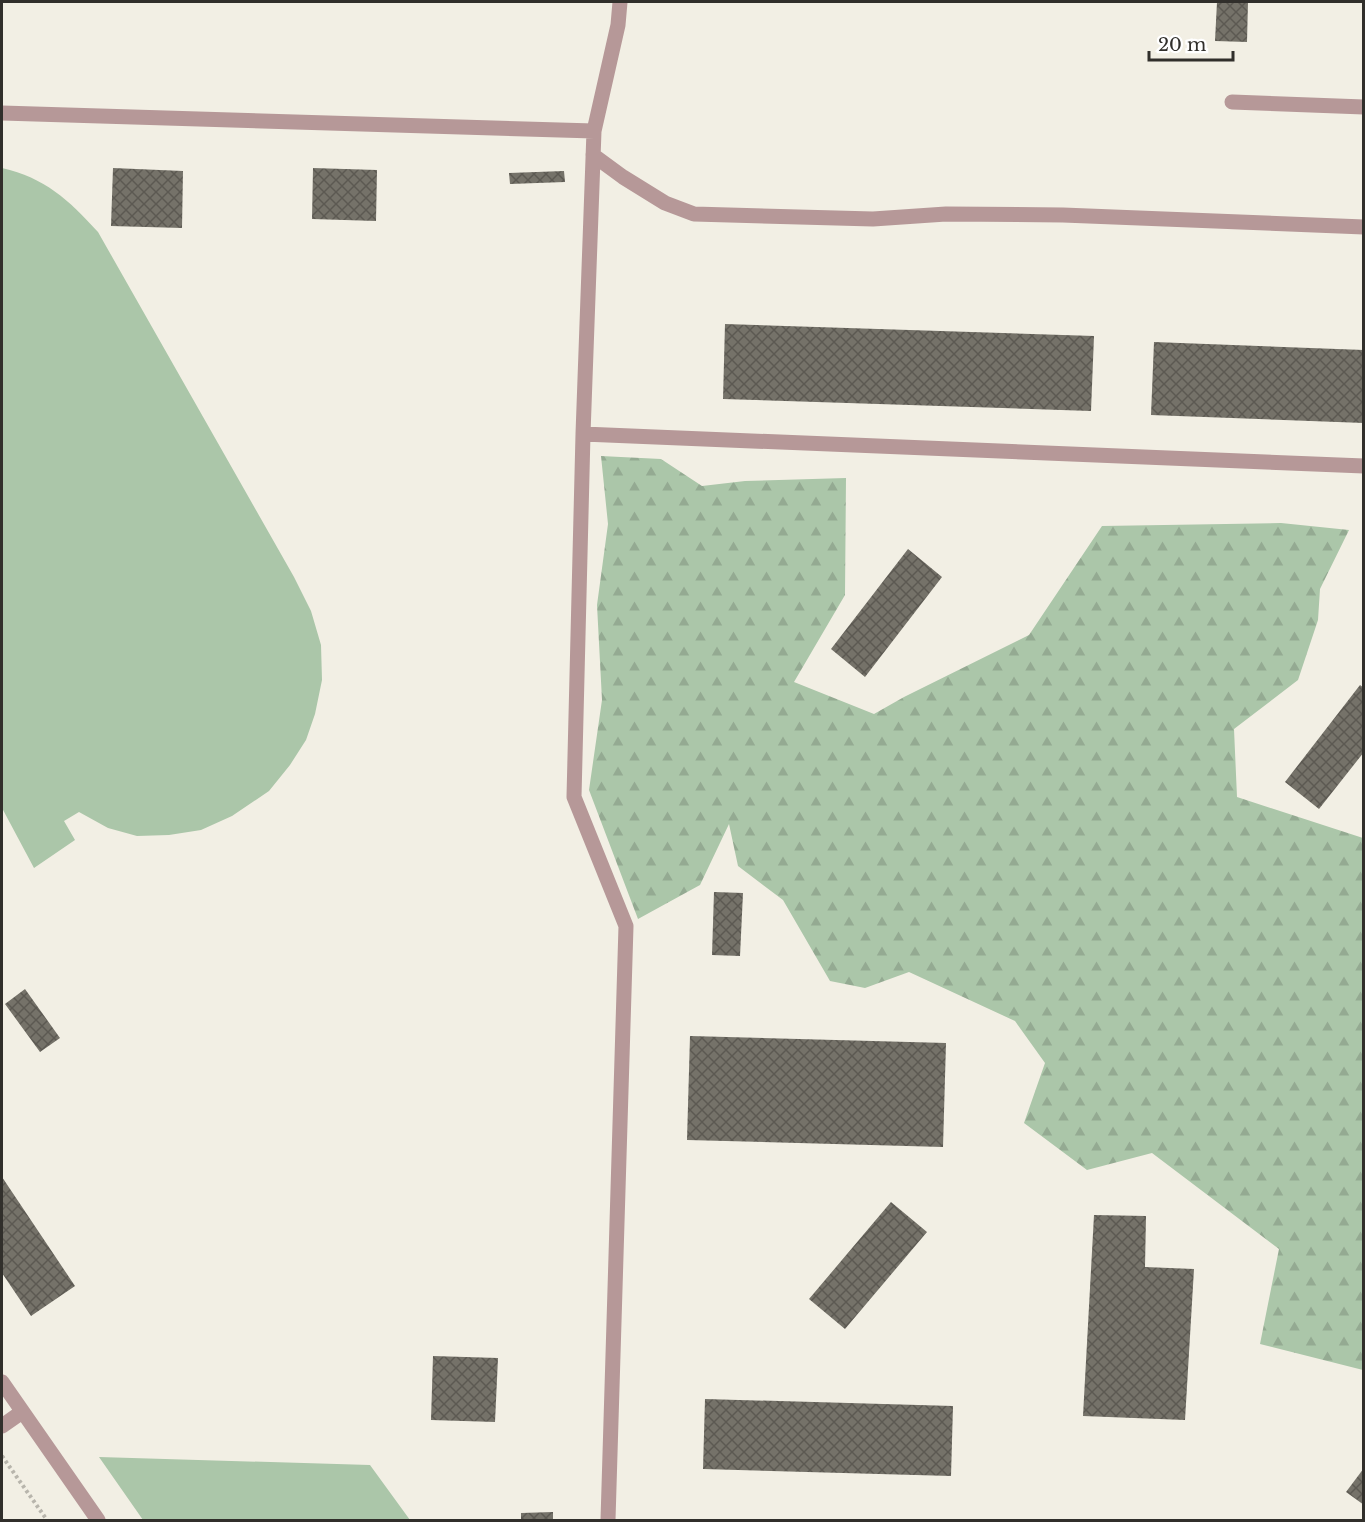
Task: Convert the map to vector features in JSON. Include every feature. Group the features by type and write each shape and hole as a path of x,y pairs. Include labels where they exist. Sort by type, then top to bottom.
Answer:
{"street":[{"path":"608,1521 626,926 574,797 583,434 594,131 618,24 620,2"},
{"path":"1233,102 1364,107"},
{"path":"2,113 594,131"},
{"path":"593,155 665,203 694,214 873,219 946,214 1064,215 1364,227"},
{"path":"583,434 1364,466"},
{"path":"2,1382 98,1521"},
{"path":"2,1426 22,1412"}],"path":[{"path":"2,1456 47,1521"}],"green space":[{"path":"2,168 31,178 55,191 98,232 294,577 311,611 321,645 322,680 315,714 306,740 269,791 232,816 201,830 169,835 137,836 108,828 79,812 64,821 75,840 34,868 2,808"},
{"path":"601,456 661,459 702,486 745,481 846,478 845,595 794,682 874,714 1029,635 1102,526 1281,523 1349,530 1320,589 1318,620 1298,680 1234,729 1237,797 1363,838 1363,1370 1260,1344 1279,1249 1152,1153 1087,1170 1024,1123 1045,1063 1015,1021 909,972 865,988 830,981 783,900 738,866 729,824 700,885 638,919 589,790 602,700 597,605 608,524"},
{"path":"99,1457 370,1465 410,1520 143,1520"}],"building":[{"path":"1217,2 1248,2 1247,42 1215,41"},
{"path":"113,168 183,171 182,228 111,226"},
{"path":"313,168 377,170 376,221 312,219"},
{"path":"564,171 565,182 510,184 509,173"},
{"path":"725,324 1094,336 1091,411 723,399"},
{"path":"1154,342 1364,350 1364,423 1151,415"},
{"path":"908,549 942,577 865,677 831,649"},
{"path":"1360,685 1364,688 1364,752 1319,809 1285,782"},
{"path":"714,892 743,893 740,956 712,955"},
{"path":"25,989 60,1038 40,1052 5,1004"},
{"path":"690,1036 946,1043 943,1147 687,1140"},
{"path":"2,1177 75,1286 31,1316 2,1273"},
{"path":"891,1202 927,1232 845,1329 809,1299"},
{"path":"1094,1215 1146,1216 1145,1267 1194,1269 1185,1420 1083,1416"},
{"path":"433,1356 498,1358 495,1422 431,1420"},
{"path":"705,1399 953,1406 951,1476 703,1469"},
{"path":"1364,1468 1364,1505 1346,1492"},
{"path":"553,1512 553,1520 521,1520 521,1513"}]}
